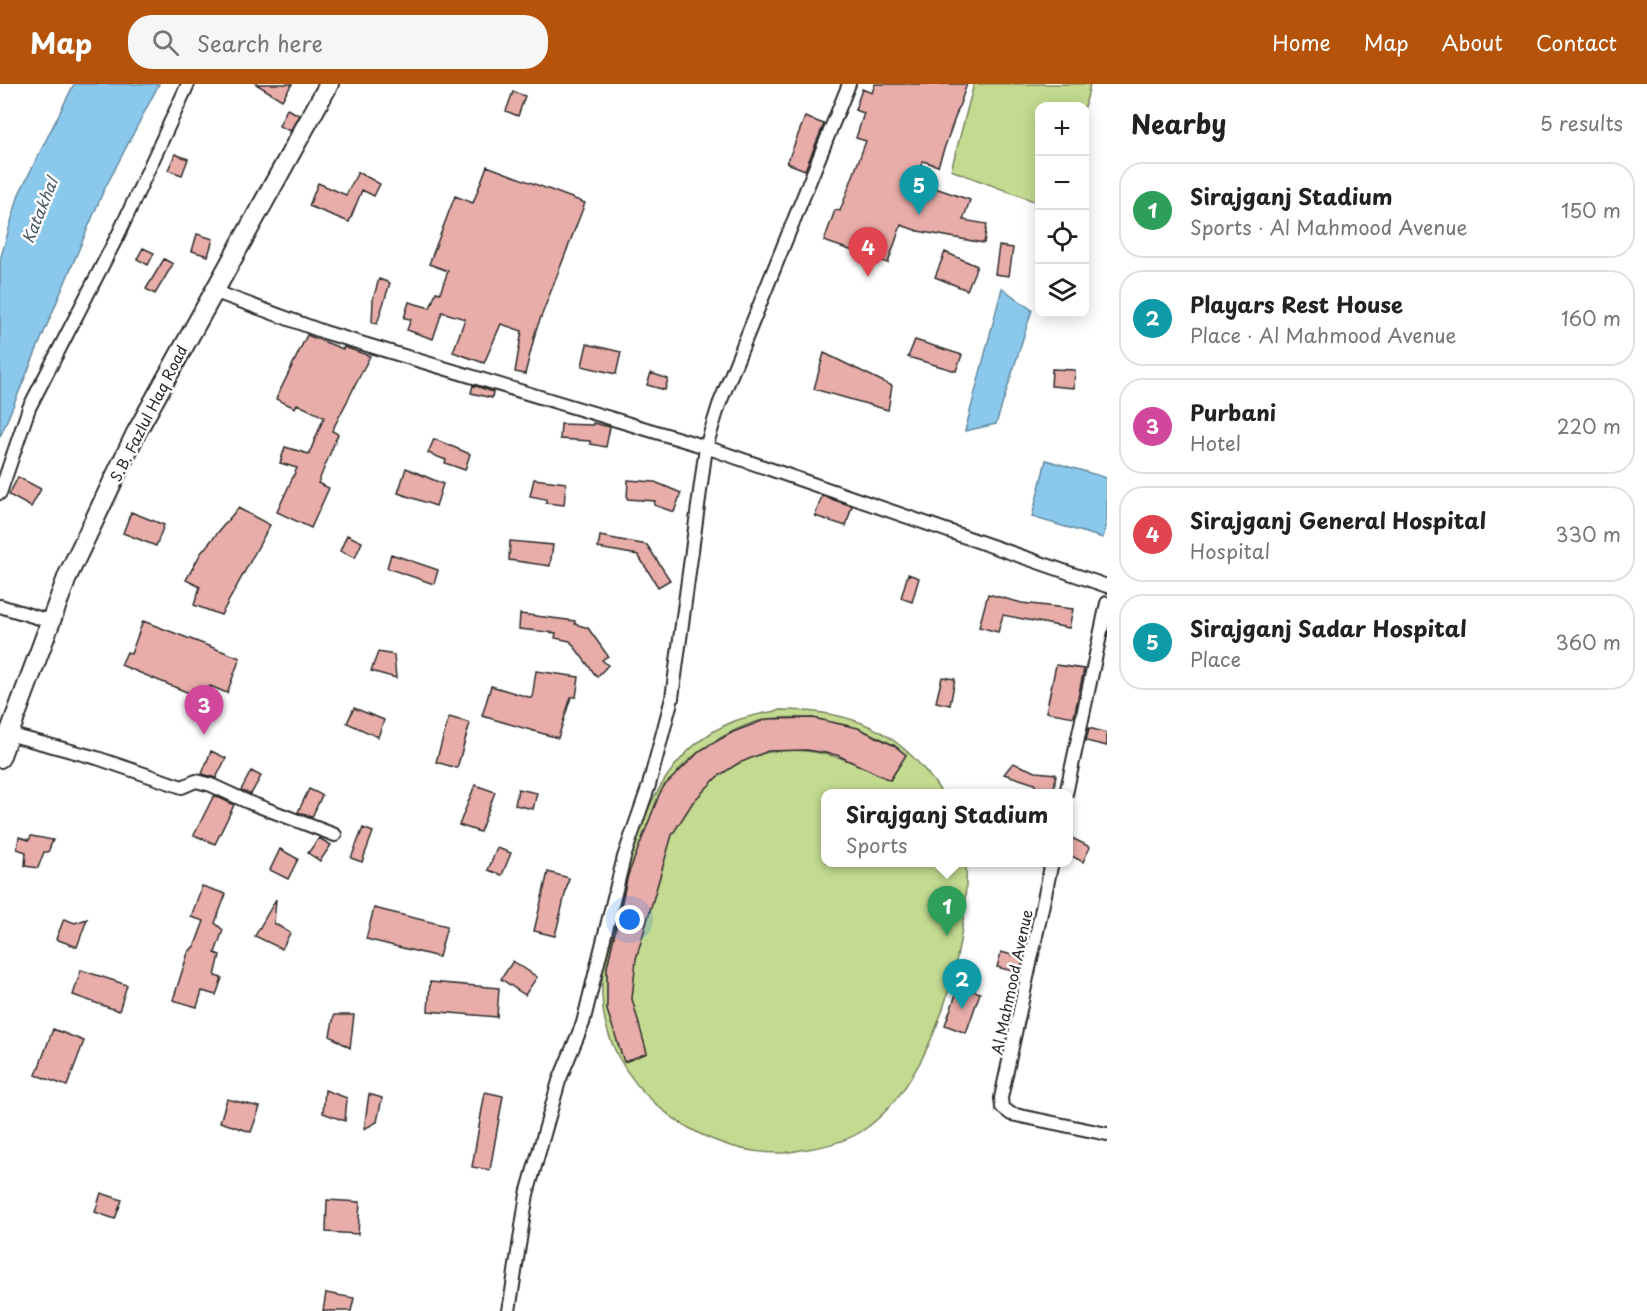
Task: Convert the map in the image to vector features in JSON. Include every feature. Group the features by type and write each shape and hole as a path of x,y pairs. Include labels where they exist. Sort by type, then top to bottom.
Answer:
{"main road":[{"name":"S.B. Fazlul Haq Road","path":"0,758 68,575 136,433 328,84"}],"street":[{"path":"0,493 29,408 119,233 188,84"},
{"path":"509,1311 528,1194 560,1081 583,1023 624,857 649,785 672,698 706,447 719,405 849,84"},
{"path":"213,291 324,332 706,447 1107,586"},
{"path":"1067,789 1107,603"},
{"path":"0,606 49,621"},
{"path":"8,734 97,758 182,787 196,781 211,785 248,802 335,835"},
{"name":"Al Mahmood Avenue","path":"1051,867 1001,1098 1002,1107 1011,1114 1107,1134"}],"green space":[{"path":"974,84 1090,84 1086,102 1035,102 1035,202 951,170"},
{"path":"780,710 831,714 853,720 892,739 926,771 939,789 821,789 821,867 966,867 961,932 954,970 929,1044 911,1078 890,1106 859,1133 823,1146 778,1153 746,1150 715,1141 686,1126 659,1107 636,1084 619,1057 607,1028 602,996 602,979 610,927 636,840 653,799 664,780 693,747 730,723","holes":["784,717 813,718 850,727 885,740 906,755 890,780 860,765 830,755 800,751 772,752 745,759 720,773 697,795 677,824 663,860 633,975 632,1000 636,1021 647,1053 625,1062 607,1010 607,967 623,890 663,789 667,793 681,768 707,746 739,728 754,723"]}],"water":[{"name":"Katakhal","path":"74,84 159,84 103,192 0,437 0,260 19,194"},
{"path":"1002,288 1032,310 996,424 965,431"},
{"path":"1046,460 1107,478 1107,519 1103,538 1032,517"}],"building":[{"path":"256,84 292,84 282,100"},
{"path":"875,84 967,84 938,166 923,161 915,181 970,200 963,220 987,224 984,243 918,231 901,225 888,263 824,241 835,210 840,211 866,141 856,138 864,113 855,110 862,89 872,93"},
{"path":"513,92 525,96 518,116 506,111"},
{"path":"287,109 299,115 290,131 279,126"},
{"path":"805,117 824,124 805,170 787,163"},
{"path":"175,154 188,159 182,175 168,170"},
{"path":"487,166 585,203 536,330 525,374 515,372 522,331 501,324 484,363 453,352 465,319 442,312 433,339 407,330 411,319 404,318 409,302 430,308 436,292 440,293 448,271 429,264 455,196 473,203"},
{"path":"358,172 380,184 374,196 362,190 349,222 309,206 318,183 346,195"},
{"path":"197,234 213,239 208,256 192,251"},
{"path":"999,246 1013,248 1009,276 995,274"},
{"path":"143,248 154,253 148,265 137,259"},
{"path":"945,252 977,266 967,290 935,277"},
{"path":"164,259 173,264 155,294 146,289"},
{"path":"379,279 390,283 377,324 372,323 373,299"},
{"path":"307,335 343,349 344,347 370,356 332,431 338,434 318,483 329,488 311,528 277,512 297,468 280,463 285,447 309,454 324,417 297,404 295,408 276,399"},
{"path":"915,340 962,355 956,371 908,357"},
{"path":"587,344 621,352 616,374 582,366"},
{"path":"824,353 892,386 888,410 814,389"},
{"path":"1052,369 1075,370 1074,388 1051,386"},
{"path":"651,373 668,379 665,390 647,385"},
{"path":"473,385 493,392 492,398 471,393"},
{"path":"593,423 610,427 606,447 590,444 590,441 560,439 561,424 593,425"},
{"path":"434,439 470,454 465,470 445,463 446,460 428,453"},
{"path":"406,468 443,484 436,506 398,493"},
{"path":"18,477 41,489 31,507 9,495"},
{"path":"534,479 566,483 564,505 546,503 546,499 530,496"},
{"path":"628,480 655,482 681,493 674,512 654,505 655,501 627,499"},
{"path":"822,496 852,506 846,526 815,516"},
{"path":"238,508 270,525 221,615 194,605 200,587 186,580 201,553"},
{"path":"131,512 164,525 156,546 123,533"},
{"path":"347,535 362,542 355,558 340,551"},
{"path":"600,536 647,545 670,580 658,587 638,555 598,548"},
{"path":"510,541 553,545 550,566 509,560"},
{"path":"391,554 438,570 434,584 387,568"},
{"path":"908,574 919,578 912,602 901,598"},
{"path":"988,594 1022,603 1073,609 1069,628 1003,615 998,632 979,627"},
{"path":"520,614 575,621 575,624 588,628 608,656 602,660 608,665 597,677 570,641 555,638 556,633 519,629"},
{"path":"143,621 240,658 227,693 210,686 206,700 121,665 127,652 131,654"},
{"path":"378,652 394,655 396,678 371,671"},
{"path":"1056,665 1084,669 1074,717 1046,712"},
{"path":"536,671 579,677 576,697 571,697 558,738 482,716 491,686 532,698"},
{"path":"942,677 955,679 950,705 936,702"},
{"path":"354,708 384,720 378,737 347,723"},
{"path":"449,717 470,723 457,768 436,762"},
{"path":"813,718 858,728 895,746 906,755 890,780 837,755 807,750 768,751 737,764 717,777 693,802 672,835 636,959 632,999 647,1053 624,1062 607,1010 607,967 628,875 659,795 664,786 701,750 733,732 767,719"},
{"path":"1089,728 1107,733 1107,746 1086,741"},
{"path":"211,751 226,758 216,778 202,774"},
{"path":"1013,763 1036,772 1056,774 1054,789 1035,787 1035,784 1004,774"},
{"path":"251,771 261,776 251,794 241,790"},
{"path":"475,785 495,792 480,832 459,825"},
{"path":"309,789 322,795 312,817 298,812"},
{"path":"518,789 537,793 533,809 515,805"},
{"path":"214,795 234,805 215,844 194,835"},
{"path":"363,828 373,832 362,862 351,858"},
{"path":"31,836 53,840 48,852 44,852 38,868 25,866 26,852 17,849 19,837 29,840"},
{"path":"319,838 331,845 320,861 308,853"},
{"path":"1073,838 1090,847 1083,862 1073,857"},
{"path":"497,848 511,853 502,875 488,870"},
{"path":"280,849 298,859 288,879 270,870"},
{"path":"548,872 569,878 555,936 534,931"},
{"path":"202,886 226,894 215,923 223,930 215,953 220,955 215,976 222,978 216,995 202,991 197,1007 173,1000 188,953 195,945 204,921 191,917"},
{"path":"276,899 274,923 290,933 282,949 255,936"},
{"path":"374,908 447,926 439,957 366,939"},
{"path":"64,919 75,923 87,919 77,947 56,939"},
{"path":"1001,952 1023,958 1020,973 997,967"},
{"path":"513,961 537,977 525,995 501,979"},
{"path":"81,970 127,985 119,1011 73,995"},
{"path":"430,982 499,988 497,1017 428,1011"},
{"path":"959,986 980,993 966,1033 945,1025"},
{"path":"334,1015 354,1015 350,1048 330,1036"},
{"path":"53,1029 84,1041 67,1086 36,1075"},
{"path":"325,1090 347,1098 345,1121 323,1113"},
{"path":"485,1092 503,1096 490,1170 472,1167"},
{"path":"369,1094 382,1098 377,1122 364,1129"},
{"path":"227,1099 260,1107 251,1132 220,1122"},
{"path":"101,1193 122,1200 115,1219 95,1212"},
{"path":"327,1200 360,1202 358,1234 326,1232"},
{"path":"326,1293 354,1298 351,1311 323,1311"}],"place":[{"name":"Sirajganj Sadar Hospital","path":"919,215"},
{"name":"Sirajganj General Hospital","path":"868,277"},
{"name":"Purbani","path":"204,735"},
{"name":"Sirajganj Stadium","path":"947,936"},
{"name":"Playars Rest House","path":"962,1009"}]}
